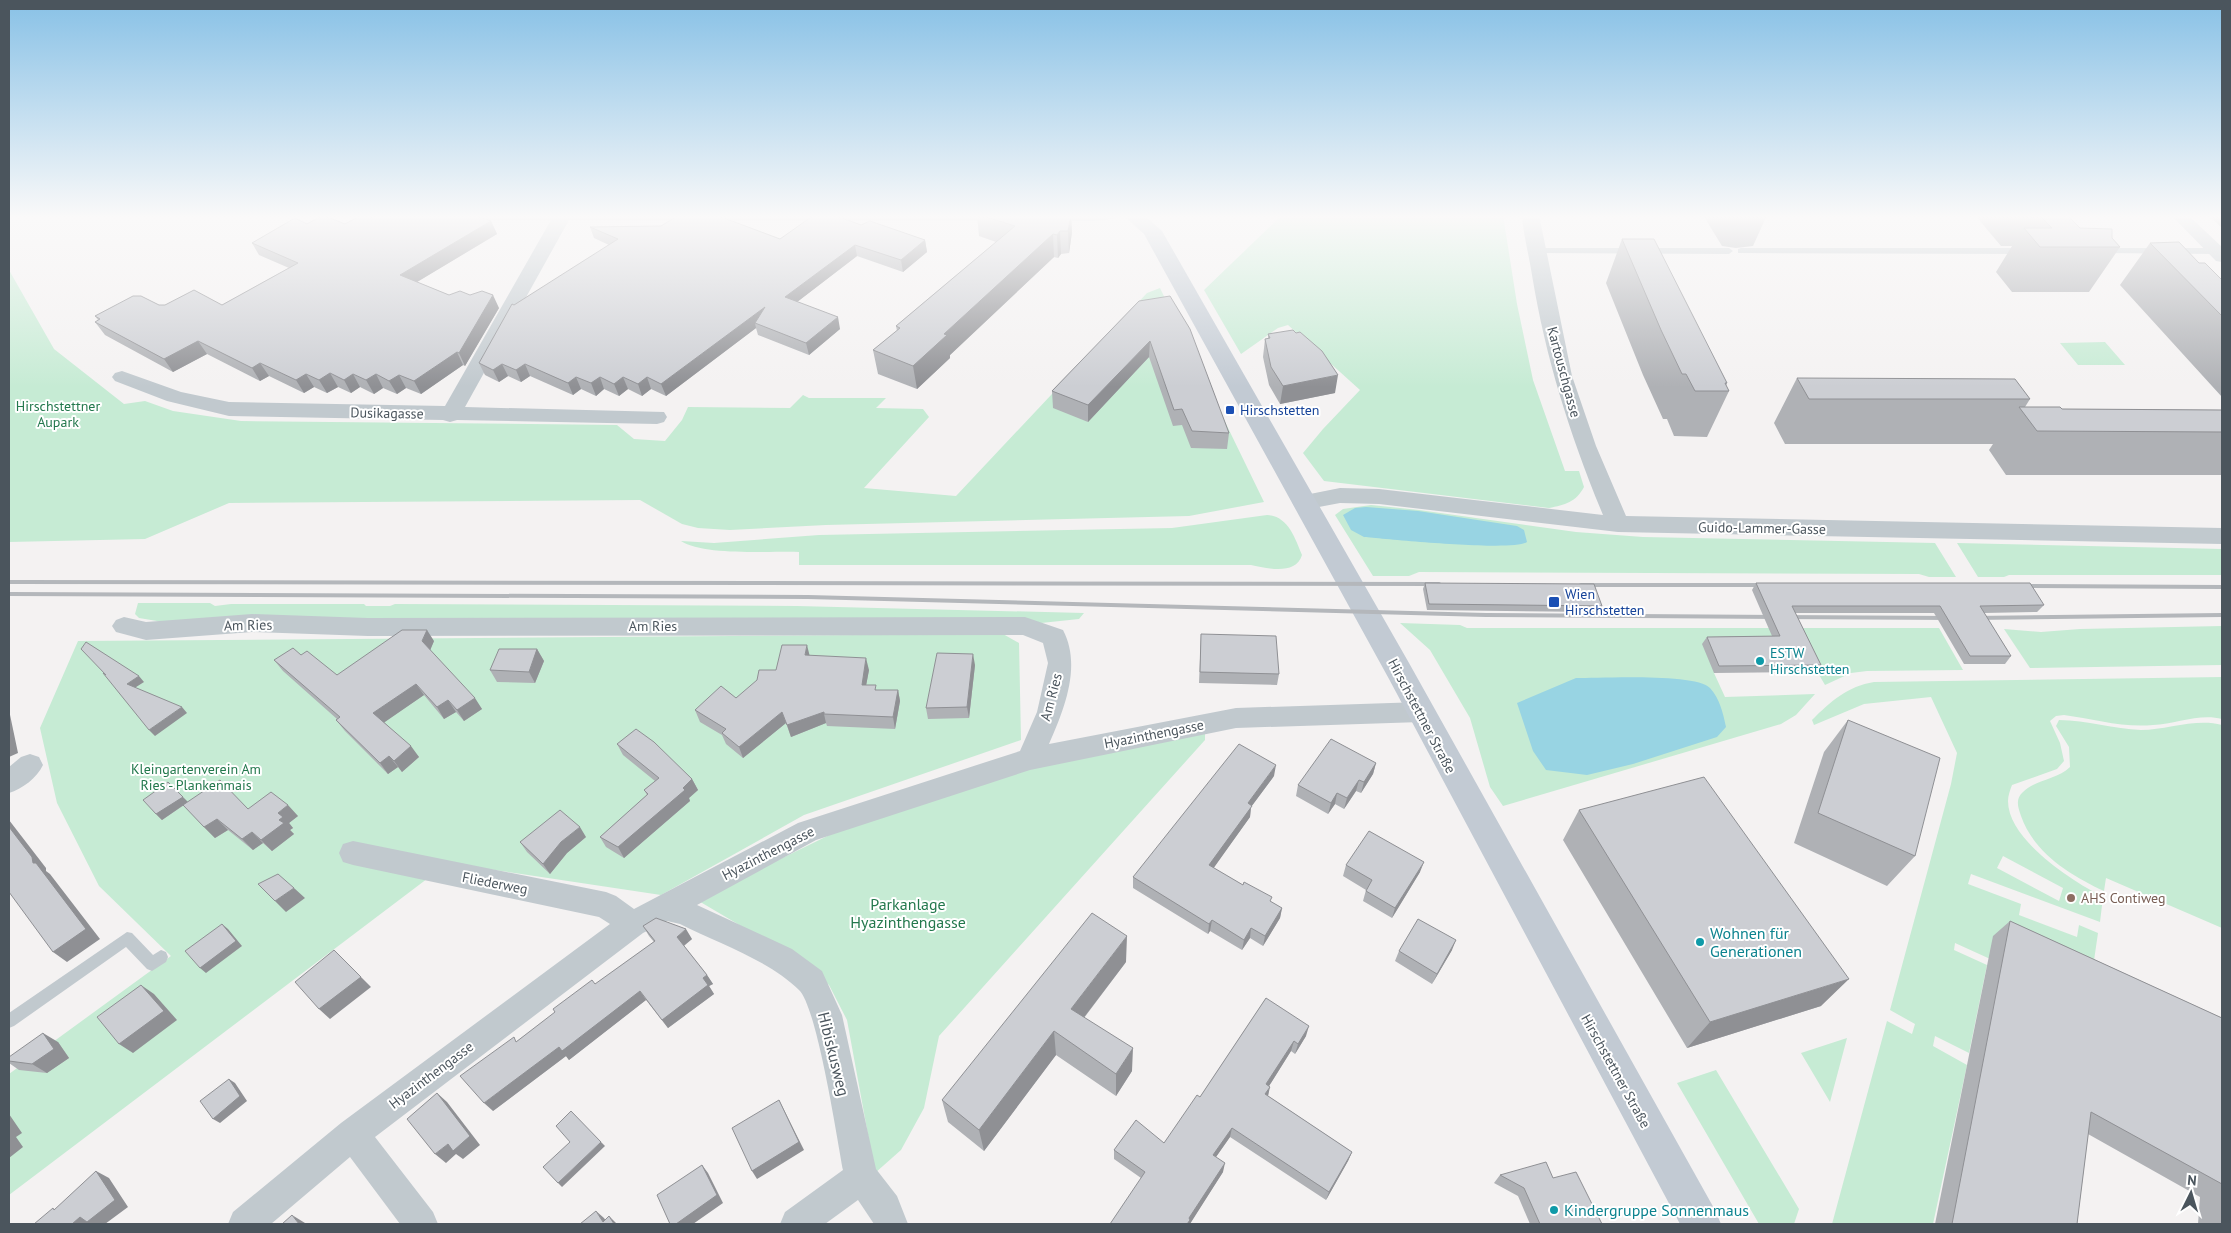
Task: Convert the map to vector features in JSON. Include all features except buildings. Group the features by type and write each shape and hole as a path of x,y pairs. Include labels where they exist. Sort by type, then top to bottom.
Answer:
{"main road":[{"name":"Hirschstettner Straße","path":"1175,273 1421,712 1701,1224"}],"street":[{"path":"450,414 530,273"},
{"name":"Kartouschgasse","path":"1540,273 1569,397 1598,481 1618,524"},
{"name":"Dusikagasse","path":"122,377 152,391 190,403 229,409 657,417"},
{"name":"Guido-Lammer-Gasse","path":"1303,502 1343,495 1405,498 1567,521 1618,524 1797,528 1977,529 2222,536"},
{"name":"Am Ries","path":"124,626 146,631 252,623 368,627 1025,626 1054,637 1060,662 1050,712 1030,759"},
{"name":"Hyazinthengasse","path":"245,1224 352,1134 633,924 808,830 1030,759 1236,718 1421,712"},
{"path":"9,782 30,765"},
{"name":"Fliederweg","path":"352,853 606,905 633,924"},
{"name":"Hibiskusweg","path":"664,907 685,913 782,959 811,981 826,1015 862,1177 885,1208 892,1224"},
{"path":"352,1134 421,1224"},
{"path":"797,1224 862,1177"}],"lane":[{"path":"9,1021 127,938 152,964 161,957"}],"green space":[{"name":"Hirschstettner Aupark","path":"9,273 54,349 124,404 145,401 173,411 241,421 617,425 634,439 665,441 682,420 688,407 790,408 803,395 809,398 886,398 876,408 923,409 929,417 864,488 956,496 1147,293 1160,288 1264,502 1189,516 826,525 730,530 698,528 682,524 640,500 229,503 145,539 9,542"},
{"path":"1222,273 1512,273 1533,380 1565,471 1579,471 1584,487 1574,499 1565,504 1549,508 1324,481 1303,453 1360,390 1288,325 1278,328 1241,354 1204,290"},
{"path":"2105,342 2125,365 2078,365 2060,343"},
{"path":"1371,505 1576,532 1643,537 1935,543 1956,577 1929,577 1919,574 1419,572 1409,576 1373,576 1335,515 1343,509"},
{"path":"1267,515 1280,519 1290,529 1302,555 1299,562 1294,566 1280,569 1251,565 799,565 799,552 721,551 691,546 681,541 714,543 819,535 1172,528"},
{"path":"1957,543 2222,549 2222,575 2009,575 2004,577 1978,577"},
{"path":"138,603 210,603 215,606 231,604 364,604 366,606 390,606 395,604 797,606 1084,613 1079,619 1041,623 163,622 139,618 135,614"},
{"path":"1400,623 1460,625 1467,628 1939,628 1963,670 1867,671 1851,673 1825,685 1804,649 1714,673 1725,697 1815,694 1796,715 1781,724 1503,806 1490,787 1470,718 1430,650"},
{"path":"2222,626 2222,665 2030,668 2004,629 2041,632 2080,629"},
{"name":"Kleingartenverein Am Ries - Plankenmais","path":"1003,634 1019,643 1021,740 804,815 661,895 448,863 9,1195 9,1074 171,956 99,886 57,803 40,728 78,641"},
{"path":"2222,677 2222,719 2205,717 2142,726 2064,715 2056,716 2050,721 2060,743 2064,761 2057,769 2012,785 2008,801 2011,816 2018,830 2044,858 2059,870 2103,897 2100,922 1971,874 1968,884 2021,904 2019,915 2077,937 2079,925 2098,933 2091,981 1988,958 1955,943 1954,950 1987,965 1969,1053 1935,1036 1933,1046 1967,1065 1933,1224 1832,1224 1887,1021 1912,1034 1915,1024 1890,1010 1951,784 1957,753 1931,697 1864,704 1814,725 1812,720 1840,696 1856,687 1874,682","holes":["2003,856 2063,888 2059,901 1997,868"]},
{"path":"2059,720 2080,721 2141,730 2202,723 2222,725 2222,928 2106,878 2104,891 2066,870 2044,852 2035,841 2021,816 2018,800 2020,795 2034,784 2059,775 2070,767 2069,747 2056,726"},
{"name":"Parkanlage Hyazinthengasse","path":"1205,731 1205,740 939,1036 924,1108 901,1150 875,1173 847,1020 829,985 802,962 697,900 858,821 1016,771"},
{"path":"1847,1038 1830,1102 1801,1053"},
{"path":"1716,1070 1799,1209 1794,1224 1759,1224 1677,1083"}],"water":[{"path":"1366,507 1418,511 1517,526 1524,530 1527,542 1517,545 1499,546 1364,537 1351,530 1343,515 1355,508"},
{"path":"1576,678 1668,678 1701,683 1710,688 1719,701 1726,727 1717,737 1633,764 1587,775 1546,770 1533,751 1517,703"}],"railway":[{"path":"9,582 1439,584"},
{"path":"1581,585 1769,585"},
{"path":"2019,586 2222,587"},
{"path":"9,594 808,597 1486,615 1951,618"},
{"path":"1973,618 2222,615"}],"place":[{"name":"Hirschstetten","path":"1230,410"},
{"name":"Wien Hirschstetten","path":"1554,602"},
{"name":"ESTW Hirschstetten","path":"1760,661"},
{"name":"AHS Contiweg","path":"2071,898"},
{"name":"Wohnen für Generationen","path":"1700,942"},
{"name":"Kindergruppe Sonnenmaus","path":"1554,1210"}]}
